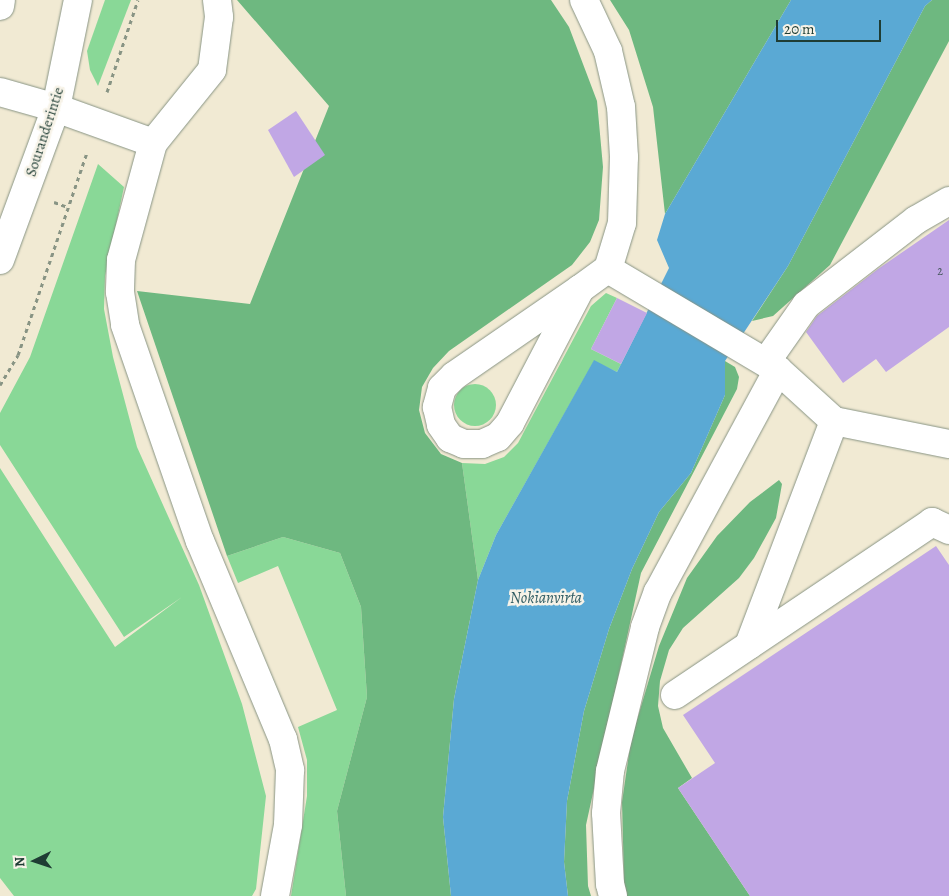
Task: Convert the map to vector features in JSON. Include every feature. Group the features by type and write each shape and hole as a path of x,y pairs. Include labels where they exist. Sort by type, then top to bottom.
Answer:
{"street":[{"path":"0,6 1,0"},
{"name":"Souranderintie","path":"0,260 56,108 78,0"},
{"path":"217,0 219,17 212,70 153,143 121,260 120,292 124,325 200,541 283,739 290,770 288,825 276,896"},
{"path":"580,289 510,423 498,437 482,444 464,444 450,438 441,425 437,407 442,388 454,376 608,268 622,223 624,157 621,107 608,51 584,0"},
{"path":"0,92 56,108 153,143"},
{"path":"613,896 610,884 606,813 610,771 645,627 658,592 763,361 806,305 916,220 949,202"},
{"path":"608,268 763,361 834,421 949,444"},
{"path":"749,645 834,421"},
{"path":"674,695 932,522 949,530"}],"path":[{"path":"0,385 18,355 138,0"}],"green space":[{"path":"105,0 131,0 98,86 90,70 87,51"},
{"path":"237,0 551,0 569,27 597,101 603,167 599,220 590,242 572,265 449,351 433,368 422,387 419,410 425,433 441,454 462,463 478,580 454,699 443,817 451,896 346,896 337,811 367,697 361,607 340,553 283,537 227,556 137,291 250,304 329,106"},
{"path":"610,0 791,0 665,214 653,107 629,30"},
{"path":"932,0 949,0 949,41 830,265 773,316 752,321 788,266 925,6"},
{"path":"98,164 124,187 105,276 104,309 113,357 137,447 199,585 242,704 266,796 256,889 252,896 14,896 0,878 0,468 115,647 182,597 124,637 0,445 0,413 30,357"},
{"path":"606,293 617,298 591,349 621,364 617,372 594,361 496,535 478,580 462,463 485,464 504,457 518,443 591,306"},
{"path":"725,361 735,367 739,377 737,389 641,573 586,825 588,886 591,896 568,896 564,862 567,801 584,711 609,629 632,569 659,512 691,473 725,395"},
{"path":"479,384 487,387 493,393 496,405 493,417 487,423 471,426 463,423 457,417 454,401 457,393 463,387"},
{"path":"779,480 782,484 776,518 754,558 739,578 683,628 669,650 660,681 658,706 663,728 692,778 678,788 750,896 627,896 624,881 622,802 631,740 659,646 687,578 717,536 750,502"},
{"path":"283,537 340,553 361,607 367,697 337,811 346,896 291,896 307,796 307,760 298,727 337,710 278,566 238,583 227,556"}],"water":[{"name":"Nokianvirta","path":"791,0 932,0 925,6 788,266 725,361 725,395 691,473 659,512 632,569 609,629 584,711 567,801 564,862 568,896 451,896 443,817 454,699 478,580 496,535 594,360 617,372 669,268 657,240 665,214"}],"building":[{"path":"296,111 325,155 294,177 268,130"},
{"path":"949,220 949,327 886,372 876,359 843,383 806,332 817,316 878,269"},
{"path":"617,298 647,313 621,364 591,349"},
{"path":"936,546 949,565 949,896 750,896 678,788 715,763 683,715"}]}
